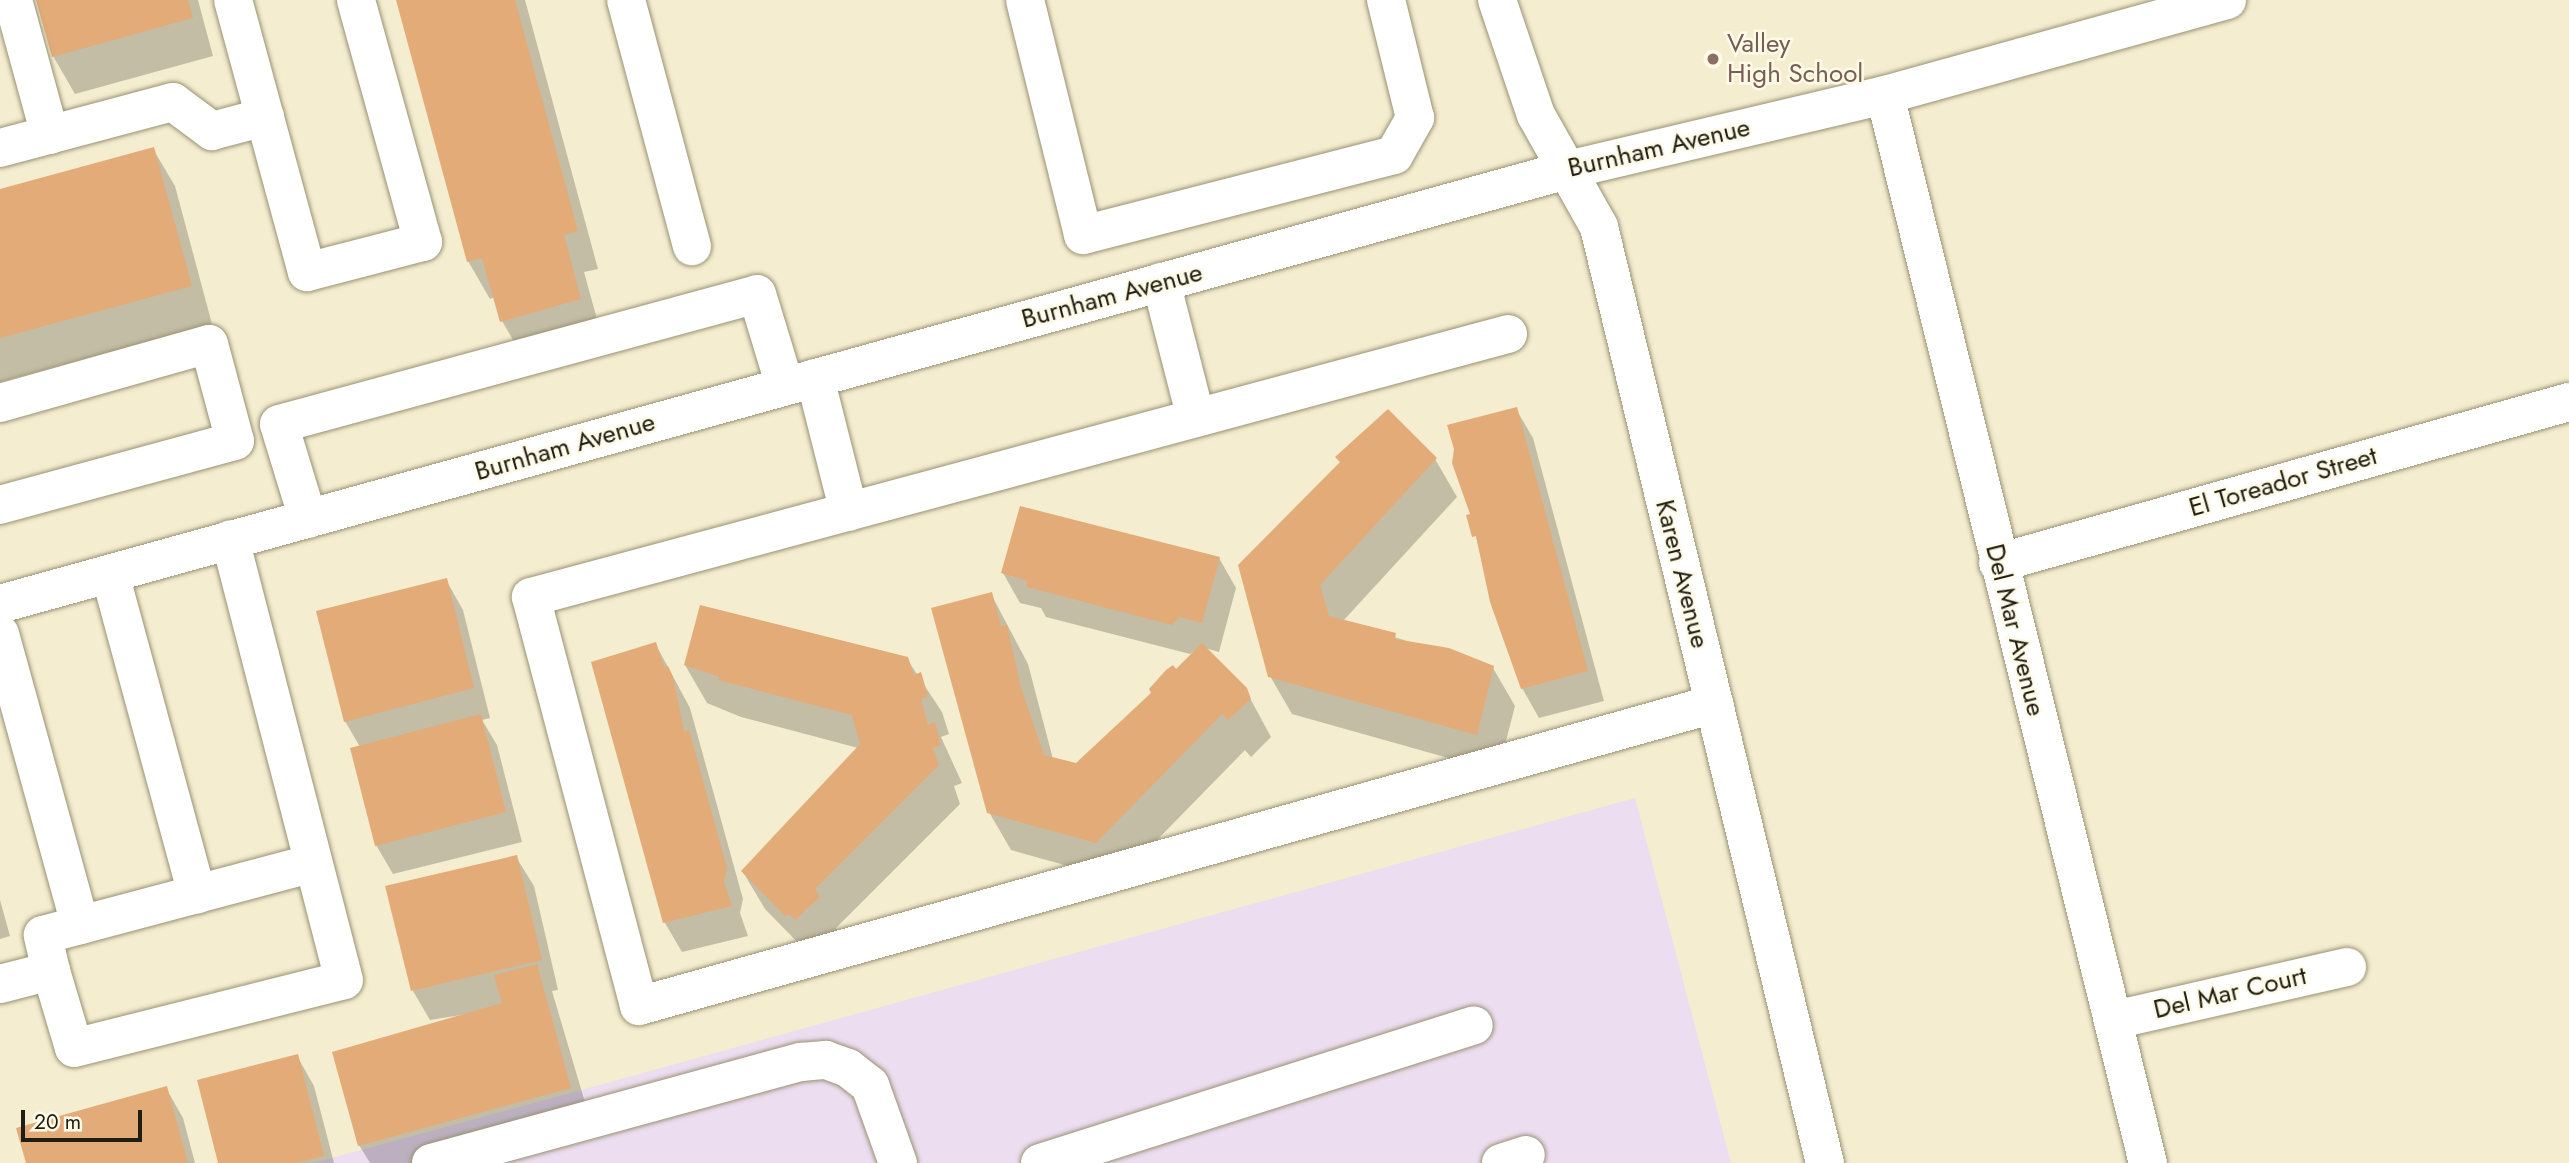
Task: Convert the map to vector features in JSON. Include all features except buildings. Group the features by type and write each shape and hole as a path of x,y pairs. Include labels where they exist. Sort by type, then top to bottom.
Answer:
{"street":[{"path":"13,0 50,135"},
{"path":"233,0 307,272 423,242 356,0"},
{"path":"626,0 692,246"},
{"path":"1025,0 1083,235 1394,155 1415,118 1386,0"},
{"name":"Karen Avenue","path":"1497,0 1536,115 1599,227 1825,1163"},
{"name":"Burnham Avenue","path":"0,604 1567,170 1885,95 2227,0"},
{"name":"Del Mar Avenue","path":"1885,95 2148,1163"},
{"path":"0,148 173,102 212,131 265,117"},
{"path":"1161,282 1196,418"},
{"path":"308,519 279,424 757,294 800,382 849,512"},
{"path":"1508,334 531,597 639,1006 1714,705"},
{"path":"0,402 209,344 235,442 0,505"},
{"name":"El Toreador Street","path":"1998,562 2569,402"},
{"path":"230,540 344,980 74,1048 43,935 313,863"},
{"path":"110,574 197,894"},
{"path":"0,634 79,925"},
{"name":"Del Mar Court","path":"2114,1020 2347,967"},
{"path":"0,984 51,971"},
{"path":"1049,1162 1475,1025"},
{"path":"431,1163 801,1062 826,1060 848,1068 870,1085 898,1163"}],"shaded area":[{"path":"1635,798 1731,1163 313,1163 578,1091"}],"place":[{"name":"Valley High School","path":"1713,59"}]}
